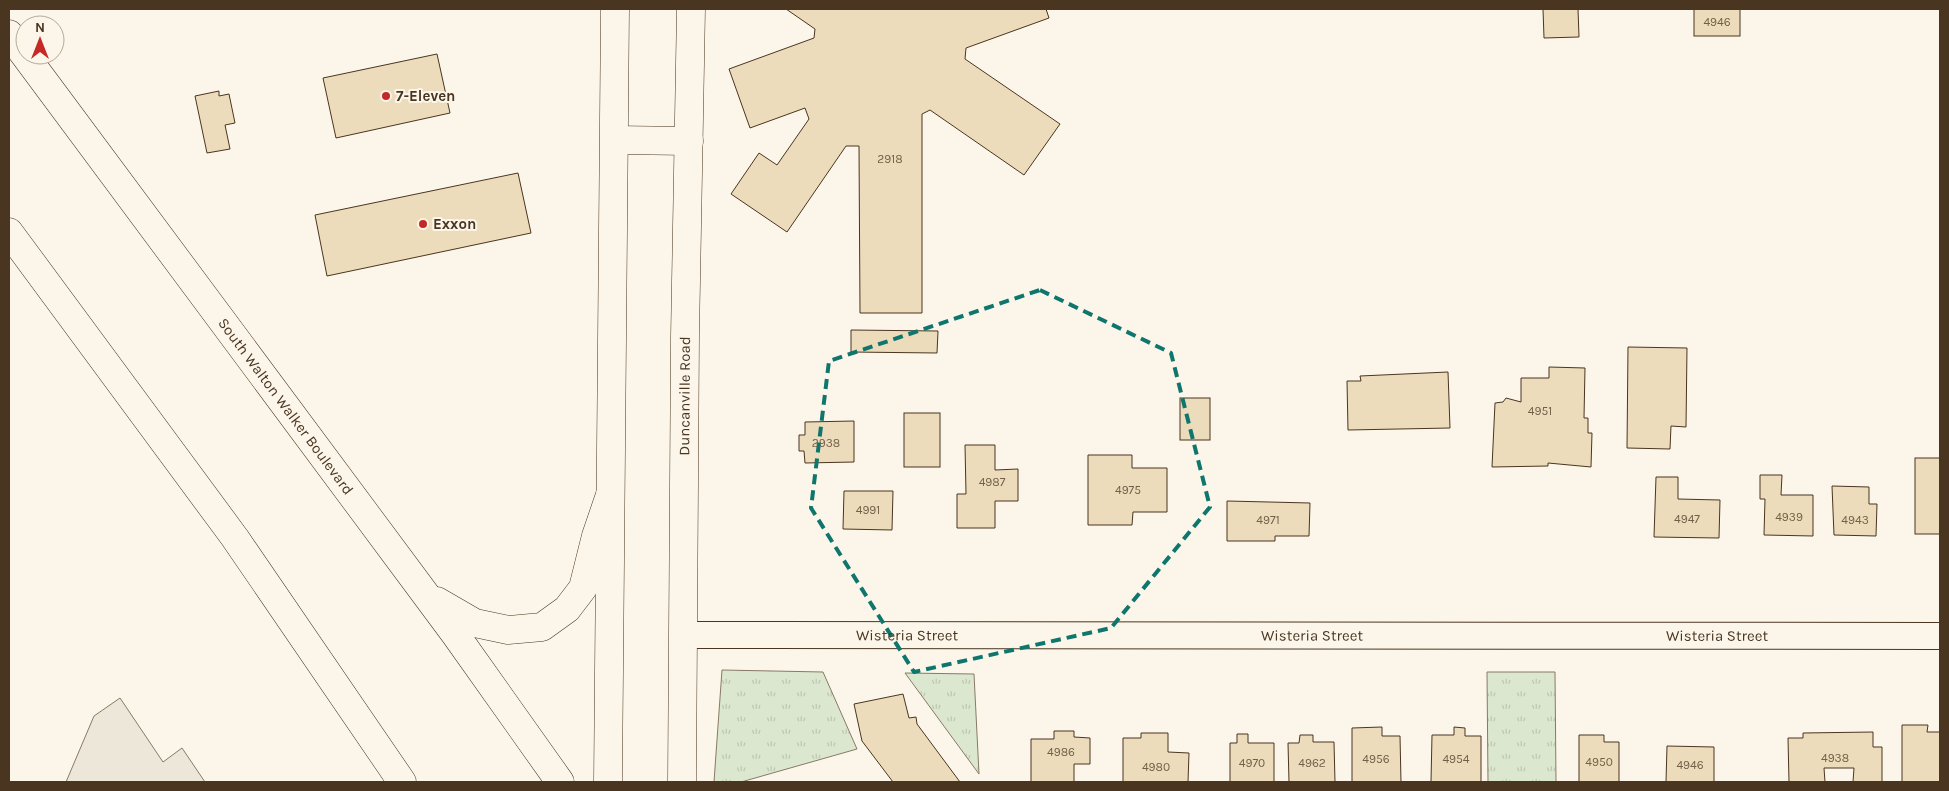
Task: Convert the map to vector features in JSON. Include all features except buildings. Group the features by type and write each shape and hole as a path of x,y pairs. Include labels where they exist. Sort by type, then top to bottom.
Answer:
{"main road":[{"path":"608,782 615,9"},
{"name":"Duncanville Road","path":"682,782 685,336 691,9"},
{"name":"South Walton Walker Boulevard","path":"9,34 425,594 560,782"},
{"path":"615,140 689,142"},
{"path":"9,232 235,538 402,782"},
{"path":"425,594 475,623 508,630 542,627 567,609 583,588 596,536 610,495"}],"street":[{"name":"Wisteria Street","path":"683,635 1940,636"}],"highlighted area":[{"path":"1040,290 1171,353 1210,507 1111,628 914,672 811,508 829,361"}],"green space":[{"path":"722,670 823,672 857,749 741,782 714,782"},
{"path":"1487,672 1555,672 1556,782 1488,782"},
{"path":"905,673 974,674 979,774"}],"shaded area":[{"path":"120,698 163,762 182,748 205,782 66,782 94,716"}],"place":[{"name":"7-Eleven","path":"386,96"},
{"name":"Exxon","path":"423,224"}]}
